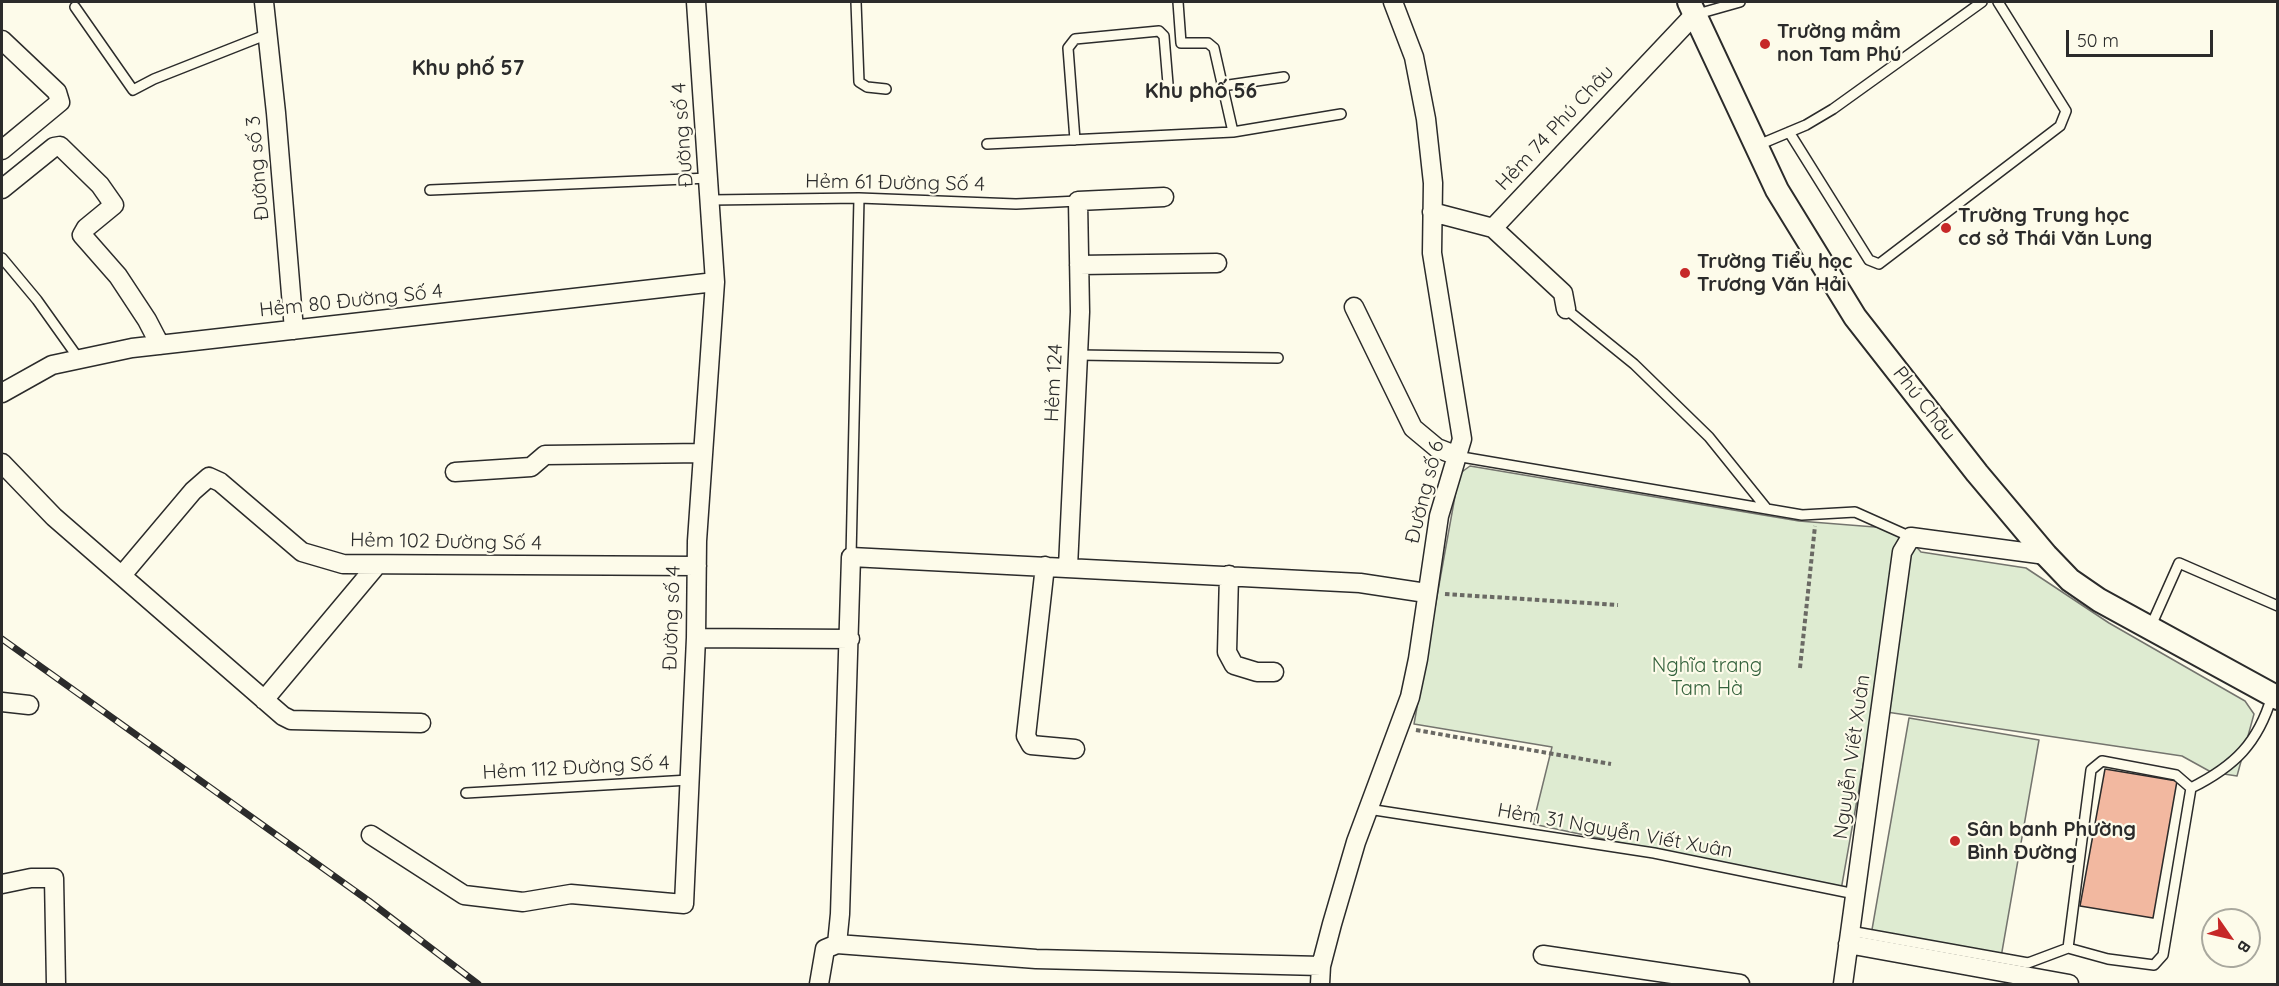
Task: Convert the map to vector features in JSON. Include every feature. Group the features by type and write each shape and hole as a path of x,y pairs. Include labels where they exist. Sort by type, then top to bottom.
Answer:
{"street":[{"name":"Đường số 3","path":"264,2 294,330"},
{"name":"Đường số 4","path":"371,835 464,895 523,902 571,894 684,904 696,638 696,566 715,282 696,2"},
{"name":"Đường số 6","path":"1320,984 1321,966 1368,809 1410,697 1418,659 1439,516 1455,455 1462,439 1432,253 1433,183 1426,119 1414,57 1393,2"},
{"name":"Phú Châu","path":"1692,8 1777,190 1855,317 1977,473 2046,555 2070,580 2098,600 2275,697"},
{"name":"Hẻm 74 Phú Châu","path":"1493,228 1692,8"},
{"path":"2,40 57,92 60,102 2,150"},
{"path":"2,189 54,147 60,146 100,185 114,205 86,228 82,235 118,276 147,320 160,345"},
{"path":"1078,201 1164,197"},
{"name":"Hẻm 124","path":"1068,567 1078,354 1078,201"},
{"path":"1432,212 1493,228 1563,293 1566,309"},
{"path":"1079,265 1217,262"},
{"name":"Hẻm 80 Đường Số 4","path":"2,393 52,365 160,345 715,282"},
{"path":"1354,307 1413,429 1437,448 1455,455"},
{"path":"455,472 531,467 545,455 703,453"},
{"path":"2,463 54,517 123,574 264,700 291,720 421,723"},
{"name":"Hẻm 102 Đường Số 4","path":"123,574 193,491 209,477 220,482 302,552 343,564 377,566 696,566"},
{"path":"1911,537 2046,555"},
{"name":"Nguyễn Viết Xuân","path":"1843,984 1902,552 1911,537"},
{"path":"837,944 850,639 851,557 1360,583 1426,593"},
{"path":"264,700 377,566"},
{"path":"1045,566 1026,736 1031,745 1075,749"},
{"path":"1229,575 1227,652 1234,665 1257,672 1274,672"},
{"path":"696,638 850,639"},
{"path":"2,702 29,705"},
{"path":"2,885 31,878 54,878 56,984"},
{"path":"1849,938 2069,984"},
{"path":"819,984 825,949 837,944 1036,959 1321,966"},
{"path":"1543,955 1740,984"}],"lane":[{"path":"856,2 859,82 867,87 886,89"},
{"path":"1178,2 1181,43 1211,45 1233,132"},
{"path":"1692,8 1740,2"},
{"path":"1756,146 1833,109 1982,2"},
{"path":"1789,132 1869,260 1879,264 2060,126 2066,111 1998,2"},
{"path":"75,7 133,90 154,79 268,34"},
{"path":"1075,140 1068,48 1075,39 1159,31 1164,36 1168,84"},
{"path":"1222,86 1284,77"},
{"path":"987,144 1233,132 1341,114"},
{"path":"430,190 709,177"},
{"path":"851,557 859,198"},
{"name":"Hẻm 61 Đường Số 4","path":"711,200 859,198 1016,204 1078,201"},
{"path":"2,258 37,300 79,359"},
{"path":"1566,309 1634,364 1709,437 1767,509"},
{"path":"1078,354 1278,358"},
{"path":"1455,455 1802,515 1854,512 1911,537"},
{"path":"2150,628 2179,563 2277,606"},
{"path":"1849,938 2028,963 2067,948 2108,959 2154,964 2163,955 2191,788 2235,761 2264,721 2275,697"},
{"path":"2067,948 2091,770 2102,761 2176,775 2191,788"},
{"name":"Hẻm 112 Đường Số 4","path":"466,793 689,780"},
{"name":"Hẻm 31 Nguyễn Viết Xuân","path":"1368,809 1654,853 1855,894"}],"path":[{"path":"1800,668 1816,514"},
{"path":"1426,593 1618,606"},
{"path":"1399,727 1611,764"}],"green space":[{"name":"Nghĩa trang Tam Hà","path":"1470,466 1799,521 1900,529 1921,552 2026,568 2109,623 2245,701 2254,714 2237,776 2211,772 2182,756 1873,710 1841,890 1533,824 1552,747 1414,724 1459,474"},
{"name":"Sân banh Phường Bình Đường","path":"1909,718 2039,740 2000,963 1870,941"}],"building":[{"path":"2105,769 2177,781 2153,918 2080,906"}],"railway":[{"path":"2,639 369,901 478,984"}],"place":[{"name":"Trường mầm non Tam Phú","path":"1765,44"},
{"name":"Trường Trung học cơ sở Thái Văn Lung","path":"1946,228"},
{"name":"Trường Tiểu học Trương Văn Hải","path":"1685,273"},
{"name":"Sân banh Phường Bình Đường","path":"1955,841"}],"district":[{"name":"Khu phố 57","path":"468,69"},
{"name":"Khu phố 56","path":"1201,92"}]}
